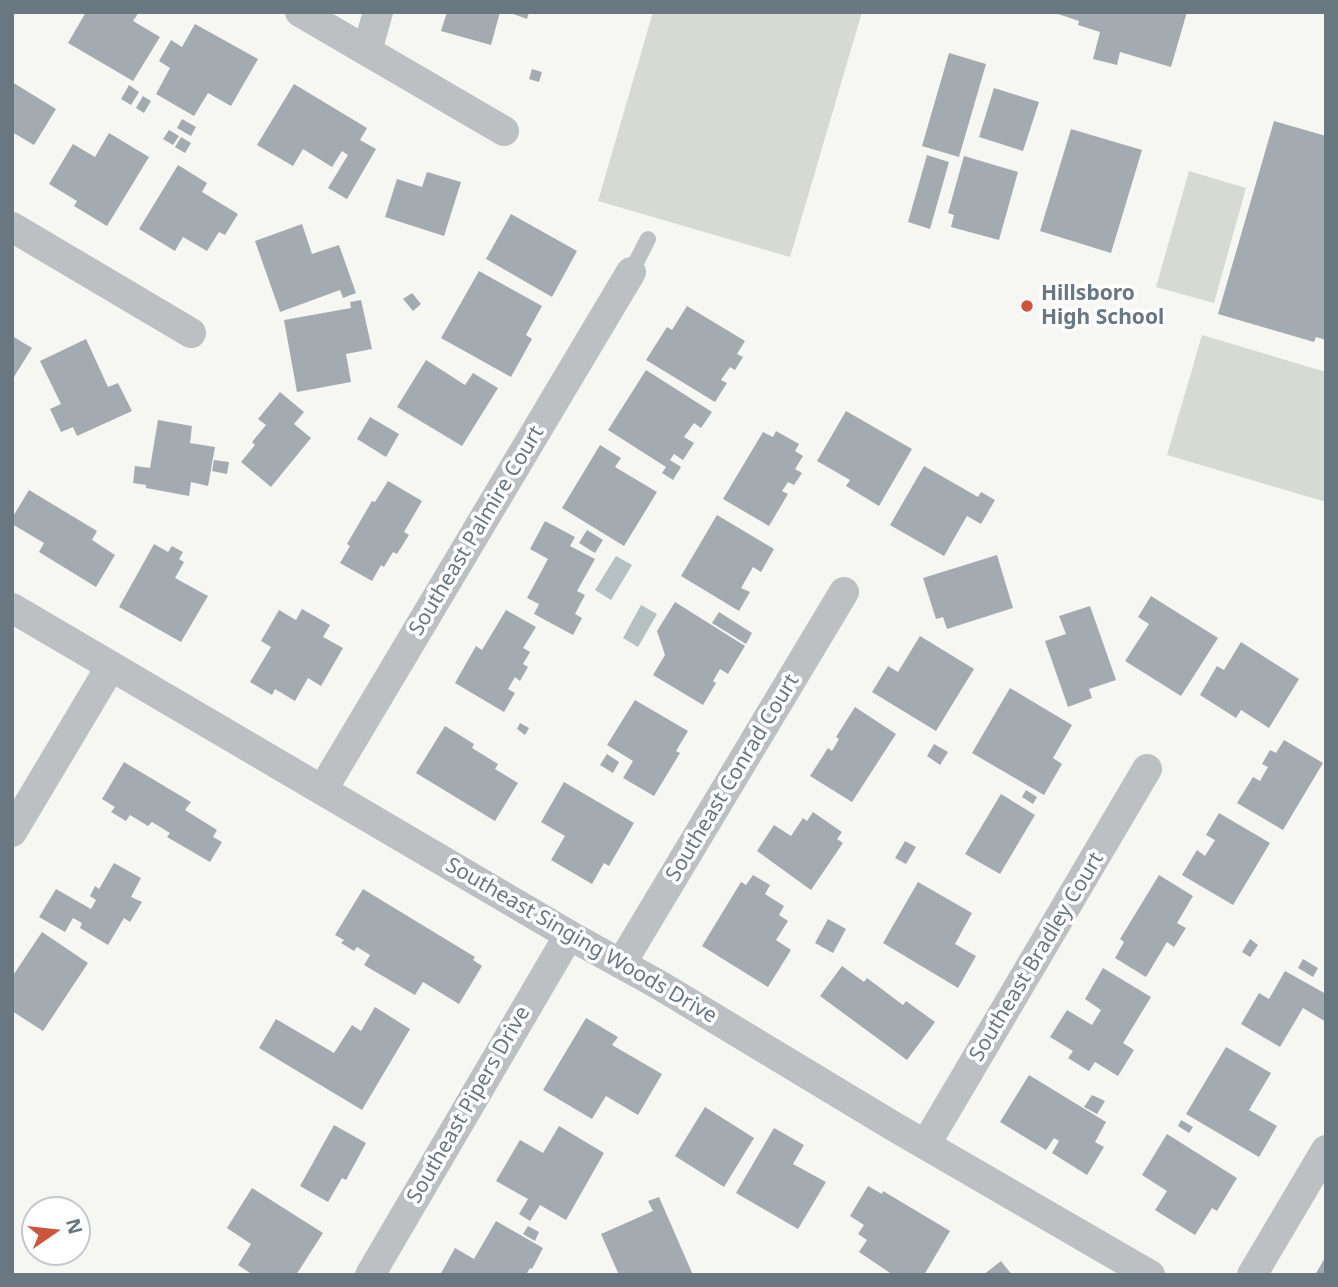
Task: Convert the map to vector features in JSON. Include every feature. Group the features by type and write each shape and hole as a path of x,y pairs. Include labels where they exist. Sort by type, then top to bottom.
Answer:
{"street":[{"path":"300,12 504,131"},
{"path":"367,51 378,12"},
{"path":"12,227 191,333"},
{"name":"Southeast Palmire Court","path":"323,789 631,272"},
{"name":"Southeast Conrad Court","path":"621,964 844,592"},
{"name":"Southeast Singing Woods Drive","path":"12,608 1150,1275"},
{"path":"12,832 111,666"},
{"name":"Southeast Bradley Court","path":"926,1144 1147,769"},
{"name":"Southeast Pipers Drive","path":"370,1275 569,935"},
{"path":"1252,1275 1326,1150"}],"lane":[{"path":"631,272 648,239"}],"shaded area":[{"path":"653,12 862,12 790,257 598,201"},
{"path":"1189,171 1246,188 1214,303 1156,287"},
{"path":"1202,335 1326,372 1326,502 1167,455"},
{"path":"616,556 632,565 611,600 595,590"},
{"path":"641,605 657,614 638,647 623,638"}],"building":[{"path":"86,12 139,12 133,21 160,37 133,81 68,43"},
{"path":"447,12 500,12 491,45 441,31"},
{"path":"508,12 529,12 527,19"},
{"path":"1052,12 1187,12 1171,67 1120,52 1117,65 1093,59 1100,32"},
{"path":"195,24 258,59 231,106 208,93 194,116 156,94 170,68 159,61 171,40 182,47"},
{"path":"949,53 986,64 959,157 922,146"},
{"path":"532,69 542,72 539,82 529,79"},
{"path":"12,82 56,109 34,145 12,132"},
{"path":"294,84 367,128 360,140 376,149 347,199 328,188 348,155 342,151 332,167 303,149 293,166 257,145"},
{"path":"129,85 139,92 131,105 121,99"},
{"path":"994,88 1039,102 1023,151 979,137"},
{"path":"143,96 151,101 144,113 136,108"},
{"path":"182,119 196,127 191,136 177,128"},
{"path":"1274,121 1326,136 1326,340 1316,337 1314,342 1218,314"},
{"path":"1071,129 1142,150 1111,253 1040,231"},
{"path":"169,130 179,136 173,145 163,139"},
{"path":"109,133 149,157 107,226 74,206 77,201 49,184 73,144 95,157"},
{"path":"181,137 191,143 185,153 175,147"},
{"path":"927,155 949,162 930,229 908,222"},
{"path":"964,156 1018,172 999,240 951,227 954,215 948,213"},
{"path":"178,165 207,183 202,192 238,214 225,235 219,232 207,251 183,237 175,251 139,229"},
{"path":"427,172 461,182 444,236 385,217 397,179 422,187"},
{"path":"511,214 577,251 552,297 486,259"},
{"path":"302,224 312,254 339,245 356,293 343,298 340,290 280,312 255,241"},
{"path":"479,271 542,306 526,335 532,339 511,377 441,338"},
{"path":"412,293 421,304 413,311 403,299"},
{"path":"361,300 372,349 346,354 351,382 297,392 284,320 351,308 350,302"},
{"path":"687,306 745,341 737,354 743,357 735,370 730,367 721,380 727,383 715,402 646,360 667,327 672,330"},
{"path":"12,336 32,348 12,380"},
{"path":"86,339 108,387 118,383 132,411 77,436 73,427 61,432 50,409 61,404 40,361"},
{"path":"426,360 465,385 473,373 498,388 462,446 397,407"},
{"path":"646,370 712,412 701,428 694,423 684,437 694,443 683,460 674,454 670,460 681,467 673,480 662,473 666,467 608,430"},
{"path":"280,392 304,412 294,424 311,438 271,487 241,462 266,425 258,419"},
{"path":"846,411 912,449 879,506 846,486 850,480 817,461"},
{"path":"370,417 399,434 386,457 357,439"},
{"path":"158,420 192,426 190,443 215,447 208,486 191,482 189,496 133,483 135,466 150,468"},
{"path":"776,431 799,444 795,451 803,456 795,469 802,473 794,485 788,482 782,491 788,494 769,526 723,499 763,432 773,437"},
{"path":"600,445 621,458 615,467 657,492 624,546 562,508"},
{"path":"214,460 229,462 227,474 212,471"},
{"path":"924,466 978,497 981,492 995,500 981,524 967,516 944,556 890,525"},
{"path":"388,481 422,501 404,532 409,535 397,554 393,552 384,567 381,565 372,581 340,563 350,546 347,544 372,501 375,502"},
{"path":"29,490 97,531 92,540 115,555 96,587 39,552 44,543 12,524 12,518"},
{"path":"717,515 774,549 761,572 753,567 741,588 750,592 739,611 681,576"},
{"path":"545,521 575,537 570,546 595,559 577,591 585,595 575,614 582,618 573,635 534,614 539,604 527,598 548,559 530,549"},
{"path":"587,530 603,540 595,553 579,543"},
{"path":"154,544 168,552 172,546 183,552 179,559 184,562 175,578 208,596 181,642 119,607"},
{"path":"997,555 1013,608 947,629 943,617 936,619 923,578"},
{"path":"1151,596 1218,638 1181,696 1125,661 1149,624 1138,617"},
{"path":"675,602 745,646 728,674 720,669 713,681 716,683 703,705 653,675 665,655 657,631"},
{"path":"1090,606 1116,680 1089,689 1092,698 1068,707 1045,641 1066,634 1059,616"},
{"path":"302,609 330,625 323,637 343,648 321,686 308,678 295,701 275,689 272,695 250,682 271,647 261,641 279,610 296,620"},
{"path":"506,610 536,627 523,648 530,652 523,664 528,667 520,681 515,677 508,689 515,693 504,712 455,683 476,646 482,650"},
{"path":"719,612 752,633 746,644 712,623"},
{"path":"920,636 974,669 936,731 872,692 888,666 898,672"},
{"path":"1241,642 1299,679 1269,728 1241,710 1236,718 1200,695 1217,666 1224,670"},
{"path":"1010,688 1072,725 1053,758 1062,764 1044,795 972,753"},
{"path":"635,700 688,731 676,751 680,753 654,796 623,778 633,761 607,745"},
{"path":"855,707 896,734 852,802 810,776 828,748 832,751 839,739 836,737"},
{"path":"520,723 529,728 525,735 517,729"},
{"path":"445,726 474,744 472,748 498,764 495,769 518,783 495,821 416,773"},
{"path":"1284,740 1323,763 1283,830 1237,803 1253,777 1260,781 1268,767 1262,764 1270,750 1276,753"},
{"path":"934,744 948,752 940,765 927,756"},
{"path":"607,754 619,762 613,773 600,765"},
{"path":"124,762 191,802 185,810 217,830 213,837 222,842 210,862 167,837 170,833 152,822 148,826 130,815 126,821 111,812 115,807 102,799"},
{"path":"564,782 634,823 609,866 604,863 592,884 551,860 565,836 541,822"},
{"path":"1026,790 1037,797 1033,804 1022,797"},
{"path":"1001,794 1035,815 1000,874 965,854"},
{"path":"813,812 842,832 837,839 843,843 811,890 757,851 774,825 791,836 803,818 807,821"},
{"path":"1219,813 1270,843 1233,905 1182,875 1197,850 1205,856 1215,840 1206,835"},
{"path":"905,841 916,847 906,864 895,858"},
{"path":"114,863 141,878 131,897 142,902 130,922 124,918 108,945 80,928 82,923 73,918 65,932 39,917 56,889 91,909 96,900 90,896 95,886 99,889"},
{"path":"753,875 770,885 765,894 784,906 779,915 788,921 776,940 791,950 768,987 702,946 741,882 746,885"},
{"path":"1159,875 1193,896 1177,923 1186,928 1174,947 1167,942 1146,977 1115,958 1124,942 1120,939"},
{"path":"918,882 972,913 955,944 976,956 958,988 883,943"},
{"path":"363,889 475,957 473,960 482,966 459,1004 423,982 415,995 364,965 370,955 357,947 354,951 341,943 344,940 335,935"},
{"path":"828,919 846,929 833,953 815,943"},
{"path":"42,932 88,963 43,1031 12,1011 12,977"},
{"path":"1250,939 1258,945 1250,957 1242,952"},
{"path":"1303,959 1318,968 1313,977 1298,968"},
{"path":"842,966 864,982 867,978 903,1005 906,1001 935,1022 907,1060 820,996"},
{"path":"1103,968 1151,997 1123,1043 1134,1050 1118,1076 1095,1062 1089,1071 1068,1058 1073,1051 1050,1037 1067,1010 1092,1025 1101,1010 1085,999"},
{"path":"1285,971 1326,994 1326,1022 1303,1008 1280,1047 1241,1024 1259,993 1269,999"},
{"path":"375,1007 410,1029 362,1110 259,1048 276,1019 334,1053 352,1025 361,1031"},
{"path":"586,1018 618,1037 612,1045 662,1074 638,1115 606,1096 592,1119 543,1090"},
{"path":"1226,1047 1271,1073 1249,1110 1277,1126 1259,1157 1186,1114"},
{"path":"1029,1075 1106,1122 1095,1142 1104,1147 1087,1175 1052,1153 1059,1141 1054,1138 1046,1150 1000,1122"},
{"path":"1092,1095 1105,1101 1097,1114 1084,1107"},
{"path":"705,1107 754,1138 724,1187 675,1156"},
{"path":"1181,1120 1193,1127 1189,1133 1178,1126"},
{"path":"334,1125 366,1143 346,1180 342,1178 328,1202 300,1186"},
{"path":"559,1126 604,1153 566,1220 540,1205 530,1221 519,1214 528,1199 496,1181 520,1140 543,1153"},
{"path":"774,1128 804,1145 793,1164 826,1182 798,1229 736,1193"},
{"path":"1167,1134 1237,1178 1217,1211 1212,1208 1195,1235 1155,1210 1167,1191 1142,1175"},
{"path":"868,1186 882,1194 883,1191 950,1231 924,1275 893,1275 859,1252 867,1240 858,1234 864,1225 850,1216"},
{"path":"252,1188 323,1233 296,1275 253,1275 238,1265 251,1244 227,1228"},
{"path":"659,1197 693,1275 619,1275 601,1234 653,1211 648,1201"},
{"path":"496,1221 543,1248 526,1275 440,1275 455,1248 474,1259"},
{"path":"528,1226 539,1232 535,1241 523,1234"},
{"path":"1326,1256 1326,1275 1315,1275"},
{"path":"1001,1261 1012,1275 983,1275"}],"place":[{"name":"Hillsboro High School","path":"1027,306"}]}
